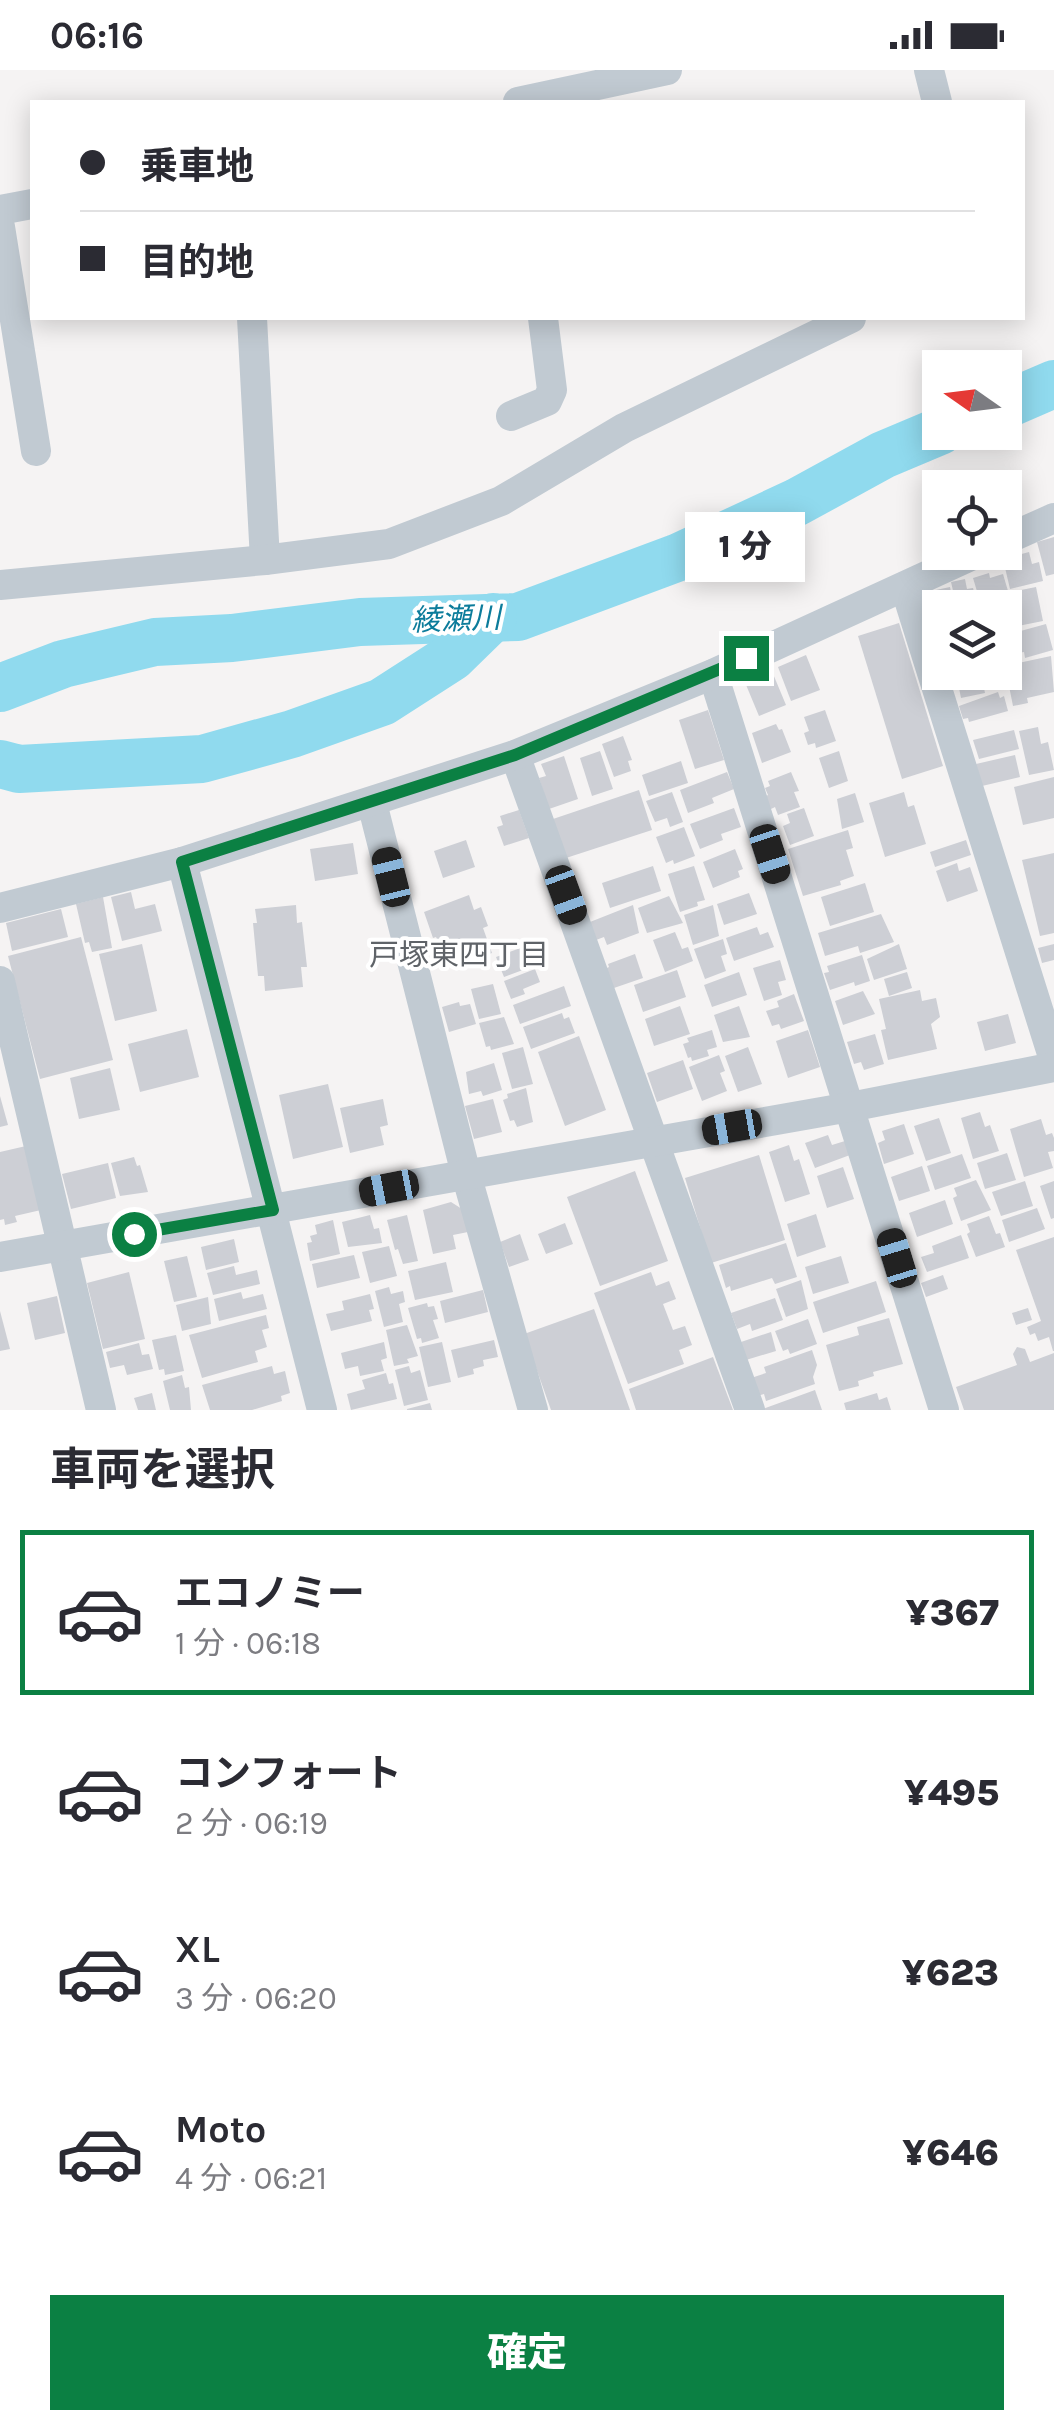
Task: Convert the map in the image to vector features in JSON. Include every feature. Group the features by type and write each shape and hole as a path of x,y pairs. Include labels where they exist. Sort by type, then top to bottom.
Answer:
{"street":[{"path":"527,100 667,70"},
{"path":"929,70 936,100"},
{"path":"0,210 30,204"},
{"path":"0,226 36,450"},
{"path":"252,320 265,560"},
{"path":"511,416 547,400 552,390 542,320"},
{"path":"0,585 389,544 501,501 624,428 847,320"},
{"path":"1022,532 1054,518"},
{"path":"0,908 182,862 515,755 713,674 941,570"},
{"path":"0,1257 850,1107 1054,1064 905,587"},
{"path":"713,674 944,1410"},
{"path":"515,755 750,1410"},
{"path":"372,802 466,1174 534,1410"},
{"path":"182,862 322,1410"},
{"path":"0,981 101,1410"}],"building":[{"path":"1054,537 1054,574 1046,576 1037,542"},
{"path":"1029,552 1032,564 1039,562 1043,581 1010,589 1006,570 1022,570 1022,554"},
{"path":"1003,574 1008,590 977,590 973,578"},
{"path":"965,579 967,589 974,590 953,590 951,582"},
{"path":"1036,587 1043,621 1022,625 1021,590"},
{"path":"899,623 943,766 902,779 858,636"},
{"path":"1046,624 1053,650 1025,658 1022,631"},
{"path":"806,655 820,690 791,701 778,667"},
{"path":"1051,656 1054,692 1027,698 1028,703 1013,706 1010,690 1022,690 1022,662"},
{"path":"771,669 786,705 759,716 744,680"},
{"path":"959,690 984,690 985,693 961,698"},
{"path":"998,692 1000,698 1004,696 1008,711 969,722 968,718 963,719 959,706"},
{"path":"708,710 724,760 695,769 679,720"},
{"path":"825,710 836,741 816,748 815,743 808,745 804,717"},
{"path":"776,724 791,752 762,763 752,733"},
{"path":"1038,727 1041,744 1048,742 1054,770 1029,775 1019,731"},
{"path":"1014,730 1019,749 979,759 973,740"},
{"path":"623,736 632,760 628,761 631,771 614,777 602,744"},
{"path":"600,751 613,789 592,796 580,758"},
{"path":"839,751 848,781 829,788 819,758"},
{"path":"1015,755 1020,777 982,786 976,764"},
{"path":"564,756 578,799 549,809 539,778 546,776 541,764"},
{"path":"681,761 688,783 649,796 642,775"},
{"path":"727,772 734,789 712,798 714,803 688,813 680,790"},
{"path":"791,772 799,791 794,792 800,807 778,815 775,807 769,810 765,788 770,786 768,781"},
{"path":"1054,777 1054,818 1023,825 1014,787"},
{"path":"639,790 652,830 566,858 553,819"},
{"path":"672,792 683,822 670,827 667,818 655,822 646,801"},
{"path":"904,792 908,807 914,805 926,844 885,857 869,803"},
{"path":"855,793 864,822 842,829 837,799"},
{"path":"734,808 741,827 721,834 723,840 700,849 690,824"},
{"path":"804,808 814,836 790,845 783,826 790,823 787,814"},
{"path":"519,810 529,838 504,846 497,827 503,825 500,816"},
{"path":"684,827 695,856 666,863 656,837"},
{"path":"848,830 853,848 846,850 854,876 840,881 841,885 803,896 788,849"},
{"path":"466,840 475,867 443,878 434,851"},
{"path":"966,840 971,855 935,867 930,852"},
{"path":"353,843 358,874 315,881 310,849"},
{"path":"735,849 743,869 738,871 740,877 713,888 703,862"},
{"path":"1054,853 1054,933 1040,936 1022,860"},
{"path":"957,863 959,871 970,867 978,891 947,902 936,871"},
{"path":"653,866 661,891 610,908 602,883"},
{"path":"694,866 705,900 680,912 668,874"},
{"path":"865,883 874,912 830,926 821,897"},
{"path":"131,892 135,909 155,904 162,931 122,941 111,897"},
{"path":"749,893 757,914 724,925 717,904"},
{"path":"469,895 474,910 481,907 492,953 451,968 436,937 433,938 424,912"},
{"path":"669,896 683,923 647,933 638,908"},
{"path":"103,897 112,948 92,952 89,942 85,943 76,904"},
{"path":"296,905 307,967 301,967 303,987 265,991 264,976 258,976 255,909"},
{"path":"633,905 639,933 607,945 604,937 596,940 590,922"},
{"path":"713,905 719,936 693,945 684,915"},
{"path":"61,909 68,937 12,951 6,923"},
{"path":"881,914 894,942 860,953 858,946 825,956 818,933"},
{"path":"757,927 760,935 768,932 774,947 734,961 726,938"},
{"path":"675,932 682,949 688,947 693,961 665,972 653,940"},
{"path":"81,937 113,1060 40,1079 8,956"},
{"path":"723,939 727,954 721,956 726,971 705,979 694,949"},
{"path":"537,942 542,958 539,964 504,977 496,957"},
{"path":"142,944 157,1011 115,1021 99,954"},
{"path":"899,944 907,969 874,980 867,959"},
{"path":"1054,944 1054,960 1042,963 1038,948"},
{"path":"635,954 643,978 611,989 605,969 608,964"},
{"path":"862,955 870,981 830,990 824,973 829,972 827,966"},
{"path":"780,960 786,980 778,982 782,995 764,1001 753,968"},
{"path":"535,969 540,982 511,999 504,981"},
{"path":"677,970 686,997 643,1012 634,985"},
{"path":"739,972 747,995 712,1007 704,985"},
{"path":"907,972 912,988 889,996 884,979"},
{"path":"493,984 501,1014 479,1019 471,989"},
{"path":"564,986 571,1006 520,1024 513,1005"},
{"path":"920,990 922,1001 936,998 940,1017 931,1024 937,1049 888,1060 879,999"},
{"path":"863,991 875,1014 843,1025 835,1001"},
{"path":"794,994 804,1021 781,1029 779,1024 772,1026 766,1011 779,1007 777,1001"},
{"path":"459,1002 460,1006 470,1004 476,1024 449,1032 442,1007"},
{"path":"680,1006 690,1034 654,1046 645,1019"},
{"path":"739,1006 750,1037 723,1042 714,1015"},
{"path":"562,1013 564,1019 569,1017 575,1033 531,1049 523,1027"},
{"path":"1008,1014 1016,1043 985,1051 977,1022"},
{"path":"504,1017 514,1044 491,1050 486,1047 479,1023"},
{"path":"187,1029 199,1077 140,1092 128,1044"},
{"path":"712,1030 717,1047 707,1050 709,1056 692,1061 683,1044 689,1042 687,1038"},
{"path":"808,1030 820,1067 788,1078 776,1041"},
{"path":"875,1034 884,1064 864,1070 861,1062 854,1064 847,1042"},
{"path":"579,1036 606,1110 565,1126 538,1052"},
{"path":"523,1047 533,1084 512,1089 502,1053"},
{"path":"748,1047 762,1084 738,1092 725,1056"},
{"path":"719,1055 727,1091 702,1101 689,1067"},
{"path":"683,1060 693,1089 657,1102 647,1073"},
{"path":"494,1063 502,1090 483,1096 481,1091 469,1094 466,1072"},
{"path":"110,1068 120,1110 79,1119 70,1078"},
{"path":"328,1084 343,1147 293,1159 279,1095"},
{"path":"526,1088 533,1122 517,1127 514,1120 510,1121 503,1100 508,1098 507,1094"},
{"path":"0,1096 8,1125 0,1127"},
{"path":"383,1099 388,1125 380,1127 384,1145 350,1153 340,1108"},
{"path":"493,1099 502,1132 474,1139 465,1106"},
{"path":"980,1112 985,1127 990,1125 999,1151 973,1159 961,1118"},
{"path":"939,1118 951,1153 926,1161 914,1126"},
{"path":"1041,1119 1046,1135 1052,1133 1054,1138 1054,1151 1048,1152 1053,1168 1024,1177 1010,1129"},
{"path":"904,1124 914,1154 884,1164 878,1143 885,1140 882,1131"},
{"path":"828,1135 832,1145 845,1141 850,1155 815,1168 805,1143"},
{"path":"789,1145 794,1161 799,1159 810,1194 785,1202 769,1152"},
{"path":"26,1146 41,1210 15,1216 17,1222 5,1225 4,1219 0,1220 0,1152"},
{"path":"1007,1153 1016,1180 985,1189 977,1163"},
{"path":"962,1154 971,1178 935,1190 927,1166"},
{"path":"759,1155 785,1240 711,1263 685,1178"},
{"path":"134,1157 148,1192 120,1196 111,1163"},
{"path":"108,1163 116,1198 71,1209 62,1174"},
{"path":"922,1166 930,1191 899,1201 891,1177"},
{"path":"843,1167 854,1199 827,1208 817,1176"},
{"path":"635,1171 668,1261 600,1286 567,1197"},
{"path":"976,1180 991,1210 961,1221 953,1198 957,1196 954,1188"},
{"path":"1025,1181 1033,1206 1001,1216 992,1192"},
{"path":"1054,1181 1054,1218 1051,1219 1040,1186"},
{"path":"945,1200 953,1224 917,1237 909,1213"},
{"path":"451,1202 462,1209 468,1232 453,1235 456,1249 433,1254 423,1210"},
{"path":"1037,1208 1045,1229 1009,1242 1002,1220"},
{"path":"816,1214 826,1247 797,1257 787,1224"},
{"path":"370,1215 374,1229 379,1228 382,1243 348,1247 342,1222"},
{"path":"407,1215 418,1261 403,1264 387,1220"},
{"path":"989,1216 1005,1247 976,1257 967,1224"},
{"path":"333,1220 340,1254 310,1261 307,1243 312,1242 310,1236 317,1234 315,1225"},
{"path":"565,1223 573,1244 546,1254 538,1234"},
{"path":"520,1234 529,1260 509,1267 500,1242"},
{"path":"961,1235 969,1258 927,1272 921,1257 934,1253 932,1246"},
{"path":"1054,1237 1053,1351 1049,1337 1038,1341 1027,1327 1041,1321 1016,1250"},
{"path":"234,1239 239,1262 206,1270 201,1247"},
{"path":"786,1243 797,1277 775,1284 772,1278 731,1291 730,1286 726,1288 719,1265"},
{"path":"389,1246 397,1276 370,1283 362,1252"},
{"path":"354,1255 360,1278 317,1288 312,1264"},
{"path":"187,1256 197,1297 174,1302 164,1261"},
{"path":"841,1256 849,1283 813,1294 805,1267"},
{"path":"446,1262 453,1292 415,1300 408,1271"},
{"path":"234,1266 236,1275 257,1270 260,1284 213,1295 207,1273"},
{"path":"129,1272 145,1339 103,1349 87,1283"},
{"path":"651,1272 656,1286 669,1281 676,1299 663,1304 673,1330 685,1326 692,1345 679,1350 684,1364 628,1384 594,1293"},
{"path":"943,1275 948,1289 926,1297 921,1283"},
{"path":"801,1280 808,1309 786,1317 776,1289"},
{"path":"876,1281 886,1312 823,1333 813,1302"},
{"path":"389,1287 391,1294 403,1291 405,1302 399,1304 403,1322 384,1327 375,1291"},
{"path":"483,1290 488,1312 445,1323 440,1301"},
{"path":"241,1292 243,1299 263,1294 267,1309 219,1321 214,1299"},
{"path":"370,1294 372,1321 331,1331 326,1314 344,1310 342,1301"},
{"path":"57,1296 65,1333 35,1340 27,1303"},
{"path":"208,1297 211,1324 182,1331 176,1305"},
{"path":"775,1298 783,1320 752,1331 750,1324 737,1329 731,1313"},
{"path":"427,1303 428,1307 434,1306 438,1319 433,1320 439,1338 422,1343 421,1338 417,1339 408,1308"},
{"path":"1028,1308 1032,1320 1016,1325 1012,1313"},
{"path":"594,1309 630,1410 551,1410 524,1334"},
{"path":"0,1311 10,1349 0,1351"},
{"path":"266,1315 269,1328 262,1330 267,1347 255,1351 258,1362 202,1378 189,1335"},
{"path":"889,1318 903,1364 873,1372 874,1376 858,1381 859,1386 839,1391 826,1345 859,1335 857,1327"},
{"path":"808,1319 817,1344 790,1354 788,1349 783,1351 775,1331"},
{"path":"407,1325 418,1356 394,1366 386,1330"},
{"path":"771,1332 776,1351 746,1360 741,1342"},
{"path":"176,1335 184,1371 165,1375 164,1369 159,1370 152,1340"},
{"path":"494,1340 498,1357 483,1360 484,1366 473,1369 474,1374 458,1378 451,1350"},
{"path":"384,1342 384,1371 360,1376 358,1366 345,1369 341,1353"},
{"path":"442,1342 451,1382 428,1387 419,1347"},
{"path":"139,1343 142,1355 149,1354 153,1369 127,1375 124,1365 110,1368 106,1352"},
{"path":"1017,1347 1025,1349 1030,1362 1054,1353 1054,1410 964,1410 956,1387 1017,1365 1013,1354"},
{"path":"812,1350 817,1365 815,1384 766,1401 764,1394 757,1396 751,1378 766,1373 764,1367"},
{"path":"713,1357 733,1410 636,1410 629,1389"},
{"path":"272,1366 274,1374 285,1371 290,1393 281,1396 282,1401 252,1410 210,1410 202,1385"},
{"path":"409,1366 411,1373 420,1370 428,1400 404,1406 395,1370"},
{"path":"386,1373 397,1399 351,1410 347,1394 365,1389 362,1380"},
{"path":"182,1375 185,1388 189,1387 191,1410 170,1410 163,1381"},
{"path":"815,1390 822,1410 760,1410"},
{"path":"152,1393 156,1410 138,1410 134,1398"},
{"path":"877,1393 879,1400 887,1397 891,1410 846,1410 844,1403"},
{"path":"430,1403 432,1410 407,1410 407,1409"}],"waterway":[{"name":"綾瀬川","path":"1022,398 1054,384"},
{"name":"綾瀬川","path":"0,688 63,664 155,642 232,638 360,622 518,617 679,557 922,439"},
{"path":"0,764 19,769 202,759 292,734 382,702 452,657 493,617"}],"district":[{"name":"戸塚東四丁目","path":"459,955"}],"route":[{"path":"134,1234 273,1210 182,862 515,755 746,658"}]}
